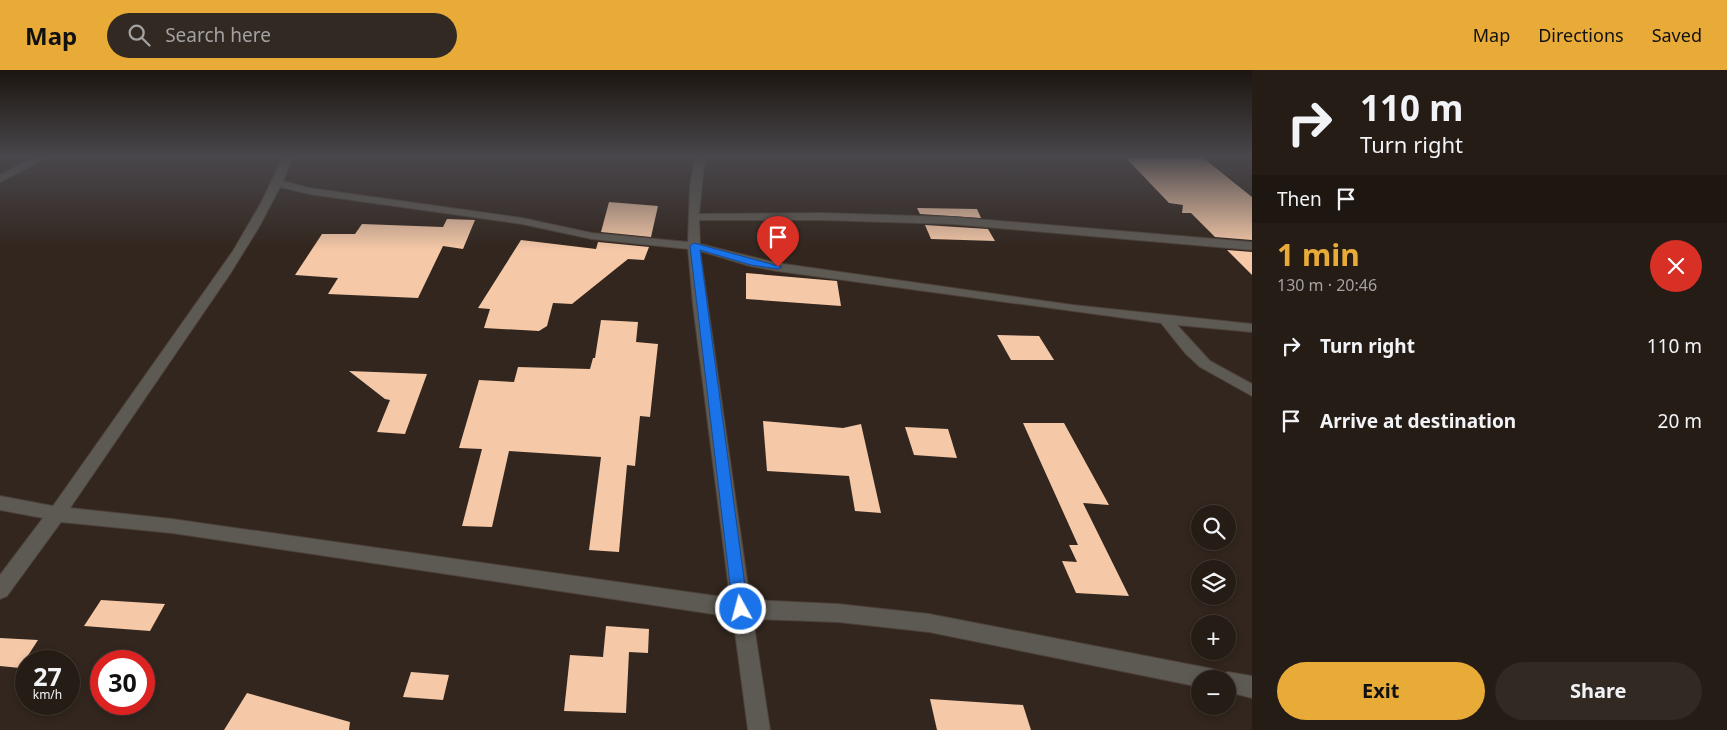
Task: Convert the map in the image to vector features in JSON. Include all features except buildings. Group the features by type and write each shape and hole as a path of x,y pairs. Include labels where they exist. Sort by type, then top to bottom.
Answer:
{"street":[{"path":"0,590 58,514 195,315 275,188"},
{"path":"297,188 522,221 592,236 694,246 754,263 778,267 936,288 1042,305 1252,328"},
{"path":"696,188 694,246 741,609 759,730"},
{"path":"695,217 817,216 911,219 1035,226 1196,243 1252,246"},
{"path":"1165,319 1190,350 1205,364 1252,391"},
{"path":"0,503 58,514 172,526 741,609 838,613 929,623 1191,675"},
{"path":"1236,684 1252,687"}],"route":[{"path":"741,609 694,246 754,263 778,267"}]}
